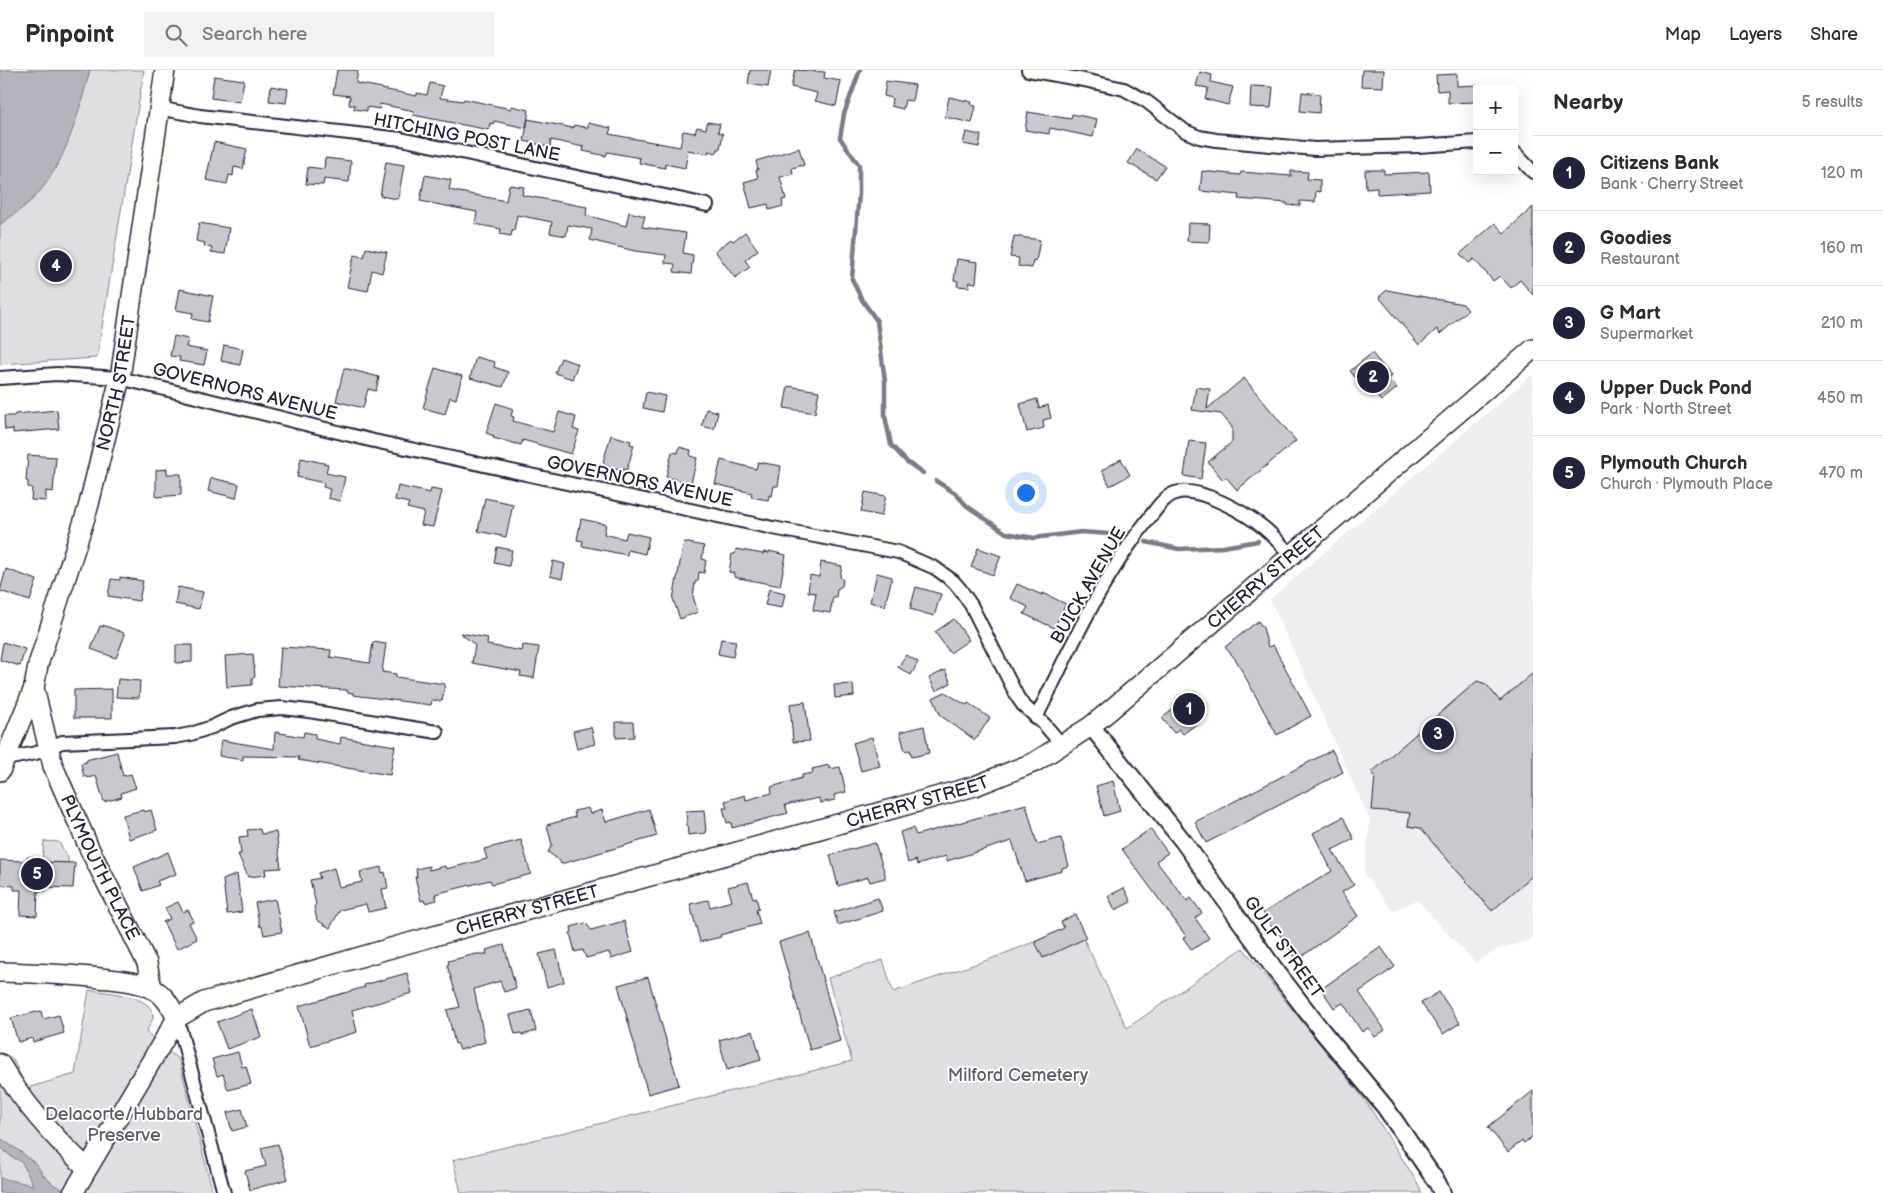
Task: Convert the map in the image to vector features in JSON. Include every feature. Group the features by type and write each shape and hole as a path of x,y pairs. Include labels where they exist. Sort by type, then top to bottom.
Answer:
{"main road":[{"name":"NORTH STREET","path":"3,765 34,688 38,665 88,508 120,378 165,70"},
{"name":"CHERRY STREET","path":"176,1018 204,1002 318,968 974,786 1035,762 1091,726 1533,349"},
{"name":"NORTH STREET","path":"34,688 48,747"},
{"name":"PLYMOUTH PLACE","path":"48,747 53,766 90,850 148,964 152,988"},
{"path":"0,972 88,976 127,981 152,988 168,1001 176,1018 75,1190"},
{"path":"0,1064 12,1083 40,1118 87,1168"}],"street":[{"path":"1028,70 1124,89 1146,101 1185,131 1199,138 1315,149 1473,142"},
{"name":"HITCHING POST LANE","path":"158,108 200,116 401,139 707,205"},
{"path":"1518,156 1533,172"},
{"name":"GOVERNORS AVENUE","path":"0,378 56,374 120,378 374,441 773,528 898,552 912,557 944,574 960,589 971,605 1023,706 1062,745"},
{"name":"BUICK AVENUE","path":"1036,718 1080,629 1130,542 1162,503 1174,493 1185,491 1232,507 1264,528 1291,555"},
{"path":"48,747 62,742 175,737 191,734 257,710 282,708 437,732"},
{"name":"GULF STREET","path":"1091,726 1183,841 1273,967 1322,1031 1385,1107 1438,1184 1442,1193"},
{"name":"NORTH STREET","path":"3,765 48,747"},
{"path":"176,1018 224,1193"}],"shaded area":[{"path":"0,70 90,70 72,133 50,177 32,200 0,225"},
{"path":"1533,374 1533,937 1528,941 1498,949 1475,963 1417,900 1393,911 1364,874 1370,821 1270,599"},
{"path":"0,1138 37,1165 43,1175 53,1184 69,1193 0,1193 0,1178 33,1185 22,1162 12,1157 0,1147"}],"green space":[{"path":"0,70 144,70 97,358 0,364"},
{"path":"44,841 59,842 68,858 68,863 42,862"},
{"name":"Milford Cemetery","path":"1077,925 1127,1028 1243,948 1365,1100 1422,1193 461,1193 453,1160 852,1061 828,978 883,960 893,992 993,958"},
{"name":"Delacorte/Hubbard Preserve","path":"89,990 138,999 151,1010 153,1017 146,1032 179,1060 213,1193 0,1193 0,1052 12,1058 27,1088 75,1074"}],"building":[{"path":"337,70 358,70 356,83 382,89 417,96 417,93 427,95 430,83 443,86 440,98 463,101 464,99 511,109 511,106 529,110 526,128 494,121 493,124 490,123 489,130 413,115 414,111 380,104 379,109 367,107 367,111 354,109 355,105 349,105 350,96 333,94"},
{"path":"750,70 771,70 768,87 748,84"},
{"path":"795,70 825,72 824,78 841,81 836,106 815,101 817,93 791,87"},
{"path":"1362,70 1384,70 1383,87 1361,86"},
{"path":"1200,72 1212,75 1211,82 1233,87 1228,105 1205,99 1208,88 1196,86"},
{"path":"1457,74 1457,86 1473,85 1473,102 1448,103 1448,90 1437,91 1436,75"},
{"path":"214,76 244,80 240,102 211,98"},
{"path":"886,81 915,85 912,101 905,100 903,109 891,106 892,98 884,96"},
{"path":"271,86 288,89 286,103 269,101"},
{"path":"1251,86 1273,87 1271,108 1250,107"},
{"path":"1302,92 1320,94 1319,113 1300,111"},
{"path":"949,97 972,102 971,105 976,106 972,123 945,117"},
{"path":"1028,112 1071,119 1072,114 1097,119 1093,137 1050,128 1049,134 1025,130"},
{"path":"528,119 573,128 574,125 588,128 588,123 611,128 609,134 680,147 683,131 695,133 697,127 706,129 707,122 720,124 718,132 723,134 717,153 708,151 708,154 688,150 685,168 665,164 665,168 639,163 640,158 607,152 606,156 583,151 584,147 551,140 550,147 524,141"},
{"path":"966,132 981,135 979,147 963,144"},
{"path":"214,142 247,149 243,169 234,167 233,176 229,175 227,184 206,180"},
{"path":"799,148 804,165 792,168 793,174 780,177 786,199 782,200 783,206 769,210 768,204 751,208 744,182 758,178 756,161"},
{"path":"1137,149 1165,166 1156,179 1128,163"},
{"path":"325,158 351,161 349,182 324,179 323,185 306,184 308,167 324,169"},
{"path":"386,162 404,165 398,199 380,196"},
{"path":"1365,170 1384,170 1384,174 1429,172 1430,191 1377,194 1377,188 1366,189"},
{"path":"1202,171 1240,175 1241,172 1291,176 1291,171 1308,172 1307,179 1320,180 1320,192 1316,191 1315,202 1300,201 1300,206 1287,205 1287,203 1238,199 1239,195 1200,191"},
{"path":"425,175 451,180 449,190 506,201 509,185 524,187 522,195 587,207 586,215 626,226 629,212 645,216 642,227 686,233 683,253 693,255 691,274 674,272 675,264 665,263 666,255 635,251 590,240 592,229 568,225 566,236 550,233 552,222 517,215 514,231 512,231 511,236 500,234 501,229 475,224 477,212 420,201"},
{"path":"1533,207 1533,295 1520,280 1511,288 1500,276 1493,281 1474,259 1469,263 1460,254 1495,223 1504,233"},
{"path":"199,223 229,228 225,254 211,252 212,248 204,246 205,243 196,241"},
{"path":"1188,223 1210,224 1209,242 1187,241"},
{"path":"745,232 758,250 745,260 750,267 735,278 715,251 731,239 733,241"},
{"path":"1014,236 1040,240 1036,261 1033,260 1032,268 1018,266 1019,258 1010,257"},
{"path":"366,248 387,252 382,273 372,270 368,291 347,287 354,255 364,257"},
{"path":"957,259 978,262 976,283 970,282 969,287 957,286 958,281 954,280"},
{"path":"180,289 213,296 208,322 192,319 193,313 176,310"},
{"path":"1387,290 1463,304 1468,310 1440,334 1437,329 1419,345 1379,297"},
{"path":"174,336 188,339 186,347 207,351 204,365 179,361 180,357 170,356"},
{"path":"224,345 243,349 240,365 221,361"},
{"path":"1372,353 1391,376 1388,379 1397,388 1381,401 1373,391 1369,394 1350,371"},
{"path":"476,357 495,362 494,367 508,372 503,387 470,378"},
{"path":"561,358 578,364 572,379 555,373"},
{"path":"344,368 379,377 376,391 368,389 363,408 336,401"},
{"path":"435,368 462,376 456,399 450,397 445,414 423,408"},
{"path":"1244,378 1296,441 1237,490 1226,477 1223,480 1208,462 1232,442 1232,427 1221,414 1192,410 1196,387 1210,389 1207,409"},
{"path":"788,386 819,391 815,413 784,408"},
{"path":"646,392 665,396 662,412 643,408"},
{"path":"1037,399 1039,408 1048,405 1051,418 1043,420 1044,428 1027,432 1020,404"},
{"path":"496,403 513,409 511,416 514,417 513,421 553,432 559,412 576,417 573,429 579,431 571,454 523,440 521,445 493,438 494,436 486,433"},
{"path":"706,409 718,412 714,429 702,426"},
{"path":"57,410 59,429 13,433 13,429 5,430 4,416"},
{"path":"611,435 631,441 630,444 634,445 627,470 623,469 623,471 607,467 603,462"},
{"path":"1189,441 1206,443 1201,479 1184,476"},
{"path":"679,447 691,450 690,456 697,458 691,483 666,477 672,452 678,453"},
{"path":"28,455 56,457 53,492 46,491 46,501 31,500 32,488 28,487 28,481 26,481"},
{"path":"301,458 328,464 326,473 345,477 340,501 328,498 330,489 323,487 324,483 297,477"},
{"path":"1121,459 1130,475 1110,486 1102,470"},
{"path":"721,460 756,469 758,462 781,466 778,486 774,486 772,496 769,495 768,500 751,497 752,493 715,484"},
{"path":"167,469 167,474 181,474 181,495 156,497 156,470"},
{"path":"211,478 239,484 236,498 208,491"},
{"path":"398,486 430,493 431,489 442,491 433,527 421,525 424,512 407,508 409,503 395,500"},
{"path":"865,492 886,496 881,516 861,512"},
{"path":"485,498 513,504 506,537 478,531"},
{"path":"581,519 606,524 604,534 625,539 627,532 649,537 645,554 628,550 627,555 582,546 583,541 577,540"},
{"path":"684,542 704,546 702,559 706,560 704,573 699,572 698,581 695,582 693,597 698,612 680,619 673,599"},
{"path":"497,547 512,550 509,566 494,563"},
{"path":"978,548 1001,556 993,575 971,567"},
{"path":"736,549 763,554 764,552 769,553 769,551 786,555 780,586 734,577 734,573 729,572 732,554 735,554"},
{"path":"553,561 565,564 562,579 550,576"},
{"path":"821,562 842,566 840,577 843,580 842,586 837,589 836,597 833,597 830,613 813,610 816,593 808,592 810,575 819,577"},
{"path":"6,569 37,580 30,601 0,591"},
{"path":"877,573 892,577 885,606 870,602"},
{"path":"120,577 143,581 139,601 108,596 111,579 120,580"},
{"path":"1017,584 1066,604 1054,628 1024,614 1028,607 1010,598"},
{"path":"178,587 203,592 199,609 175,604"},
{"path":"916,587 941,594 934,616 910,609"},
{"path":"769,589 785,593 782,608 765,605"},
{"path":"954,619 969,640 950,653 935,632"},
{"path":"1258,621 1263,628 1268,647 1273,645 1311,716 1277,735 1236,660 1225,647"},
{"path":"103,625 125,635 116,658 91,649 100,626 103,627"},
{"path":"460,633 488,638 487,645 522,651 523,645 539,647 534,678 520,676 521,672 472,663 475,645"},
{"path":"721,639 736,641 733,657 718,654"},
{"path":"3,642 25,649 20,666 0,660"},
{"path":"373,642 386,644 382,672 396,674 396,677 445,684 442,701 432,700 431,705 353,695 353,693 347,692 347,690 278,686 281,647 331,650 330,657 370,663"},
{"path":"176,645 192,645 192,662 176,663"},
{"path":"253,654 255,677 252,678 252,685 227,687 225,656"},
{"path":"906,655 918,662 911,675 898,667"},
{"path":"945,670 951,683 936,691 929,678"},
{"path":"1533,673 1533,875 1492,911 1420,828 1408,826 1410,813 1372,810 1375,776 1372,772 1477,681 1486,684 1500,701"},
{"path":"118,679 140,681 139,698 116,697"},
{"path":"853,684 854,696 835,698 834,685"},
{"path":"112,689 112,718 74,718 74,690"},
{"path":"945,692 966,705 968,703 990,718 975,740 941,716 933,698"},
{"path":"1196,692 1207,707 1195,716 1199,722 1183,734 1179,729 1174,733 1162,718"},
{"path":"805,702 810,741 793,742 790,704"},
{"path":"616,722 633,722 634,737 616,738"},
{"path":"924,726 929,753 912,757 910,750 905,751 900,732"},
{"path":"591,727 595,744 577,749 573,731"},
{"path":"275,732 303,737 304,732 315,734 315,739 340,744 341,737 395,746 390,775 298,760 299,757 243,756 243,760 219,756 221,740 274,749"},
{"path":"872,737 880,766 861,771 853,743"},
{"path":"1332,750 1343,772 1206,843 1195,822"},
{"path":"117,752 123,776 131,774 136,788 121,793 122,797 104,802 96,776 84,777 81,763"},
{"path":"829,765 829,769 840,767 846,792 834,795 835,800 820,803 819,798 785,805 788,813 732,828 731,822 727,823 723,808 727,808 725,801 745,795 746,800 772,793 771,787 802,778 802,775 813,773 812,769"},
{"path":"1113,781 1120,811 1104,816 1096,786"},
{"path":"1026,804 1037,844 1061,838 1069,866 1062,868 1062,871 1025,881 1012,841 947,861 946,856 917,865 916,860 908,863 900,832 913,828 916,835"},
{"path":"588,808 590,814 602,810 606,822 649,809 657,836 561,864 560,861 548,852 552,845 547,825 575,817 574,811"},
{"path":"143,810 144,812 151,810 157,830 129,839 123,815"},
{"path":"704,810 706,833 688,835 686,811"},
{"path":"1343,817 1354,839 1332,850 1354,885 1342,892 1358,916 1297,960 1278,932 1276,934 1263,913 1332,871 1313,833"},
{"path":"260,829 261,834 276,832 281,868 265,869 266,875 248,877 238,854 241,854 239,837 248,836 247,830"},
{"path":"1150,829 1168,853 1156,861 1187,901 1191,898 1202,913 1195,918 1209,938 1192,950 1183,938 1186,936 1122,849"},
{"path":"521,840 531,874 492,884 490,880 435,894 437,900 425,903 424,900 421,901 415,877 417,877 416,869 429,866 429,870 445,866 446,869 487,859 484,849"},
{"path":"875,843 885,878 870,882 868,877 838,886 830,855"},
{"path":"168,852 176,874 157,881 159,885 143,891 134,867"},
{"path":"28,857 37,858 40,862 75,863 73,888 46,887 46,891 38,891 37,916 20,915 21,890 14,890 14,886 0,885 0,860 23,861"},
{"path":"381,867 382,873 385,872 388,888 382,889 386,908 368,912 366,904 340,910 330,928 317,920 314,907 316,904 310,880 320,878 318,873 334,868 339,887 362,882 360,872"},
{"path":"237,874 242,912 227,914 223,880"},
{"path":"748,882 753,898 756,897 759,909 756,910 760,924 700,942 690,904 708,900 710,907 732,901 728,887"},
{"path":"1124,888 1131,902 1115,910 1108,896"},
{"path":"878,898 883,911 838,925 834,912"},
{"path":"275,899 282,932 264,935 262,926 260,927 255,903"},
{"path":"178,902 183,912 188,910 194,921 189,923 197,939 177,949 163,922 170,919 165,908"},
{"path":"1075,914 1086,938 1043,958 1035,942 1064,928 1061,922"},
{"path":"624,921 633,952 611,959 609,952 586,958 583,950 575,952 570,933 572,932 571,927 586,923 591,930"},
{"path":"810,933 840,1041 810,1050 779,942"},
{"path":"504,945 516,988 504,992 500,981 474,989 485,1042 460,1050 457,1043 455,1044 447,1010 460,1007 447,965 449,964 448,961 476,954 487,954 486,950"},
{"path":"1381,947 1395,967 1359,992 1385,1030 1375,1037 1368,1028 1362,1032 1343,1003 1334,1008 1321,989"},
{"path":"556,950 564,982 547,987 539,954"},
{"path":"407,973 412,993 352,1010 357,1032 310,1046 299,1006"},
{"path":"648,977 679,1085 648,1094 618,985"},
{"path":"1439,992 1460,1023 1443,1034 1421,1003"},
{"path":"252,1009 261,1037 227,1049 217,1022"},
{"path":"531,1010 536,1031 522,1035 521,1033 515,1034 510,1015"},
{"path":"41,1011 43,1019 59,1015 64,1033 33,1042 32,1038 18,1042 11,1018"},
{"path":"753,1031 761,1060 727,1070 719,1040"},
{"path":"238,1052 242,1067 246,1066 251,1084 228,1090 223,1074 217,1076 212,1059"},
{"path":"1533,1091 1533,1136 1524,1143 1522,1141 1508,1152 1488,1127"},
{"path":"242,1109 247,1127 232,1131 227,1113"},
{"path":"278,1144 288,1179 250,1190 245,1171 266,1166 261,1148"}],"waterway":[{"path":"860,70 844,114 840,138 859,165 859,193 852,279 862,300 877,321 885,381 885,416 891,445 907,462 923,473"},
{"path":"936,481 955,493 967,506 1006,533 1034,538 1081,532 1123,535"},
{"path":"1146,542 1179,549 1223,547 1258,541"}],"place":[{"name":"Upper Duck Pond","path":"56,266"},
{"name":"Goodies","path":"1373,377"},
{"name":"Citizens Bank","path":"1189,709"},
{"name":"G Mart","path":"1438,734"},
{"name":"Plymouth Church","path":"37,874"}]}
